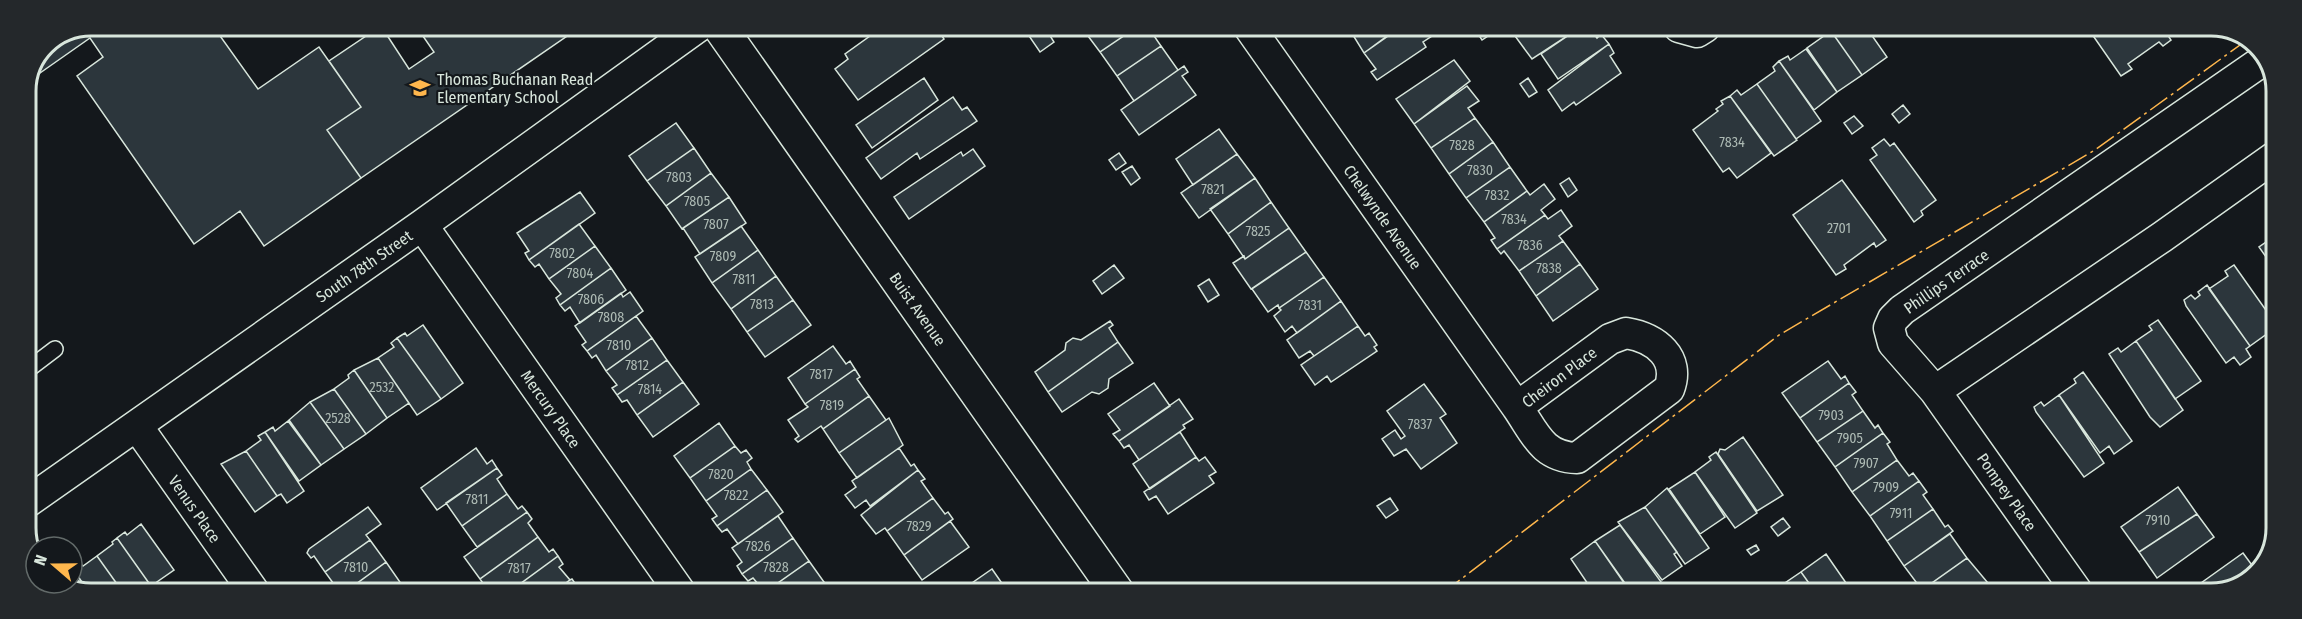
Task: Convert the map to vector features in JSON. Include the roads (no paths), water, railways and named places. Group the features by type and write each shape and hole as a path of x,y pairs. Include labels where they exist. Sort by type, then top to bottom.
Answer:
{"street":[{"name":"South 78th Street","path":"36,494 137,426 422,225 685,36"},
{"name":"Buist Avenue","path":"726,36 1111,583"},
{"name":"Chelwynde Avenue","path":"1255,36 1517,407"},
{"name":"Phillips Terrace","path":"1935,391 1893,344 1889,328 1893,319 1902,310 2259,63"},
{"path":"1935,391 2162,237 2266,163"},
{"name":"Mercury Place","path":"422,225 674,583"},
{"name":"Cheiron Place","path":"1626,333 1643,336 1659,345 1672,365 1673,378 1669,389 1577,458 1554,455 1545,448 1517,407 1610,339 1626,333"},
{"name":"Pompey Place","path":"1935,391 2071,583"},
{"name":"Venus Place","path":"137,426 248,583"}],"lane":[{"path":"36,363 55,349"}],"place":[{"name":"Thomas Buchanan Read Elementary School","path":"420,88"}]}
